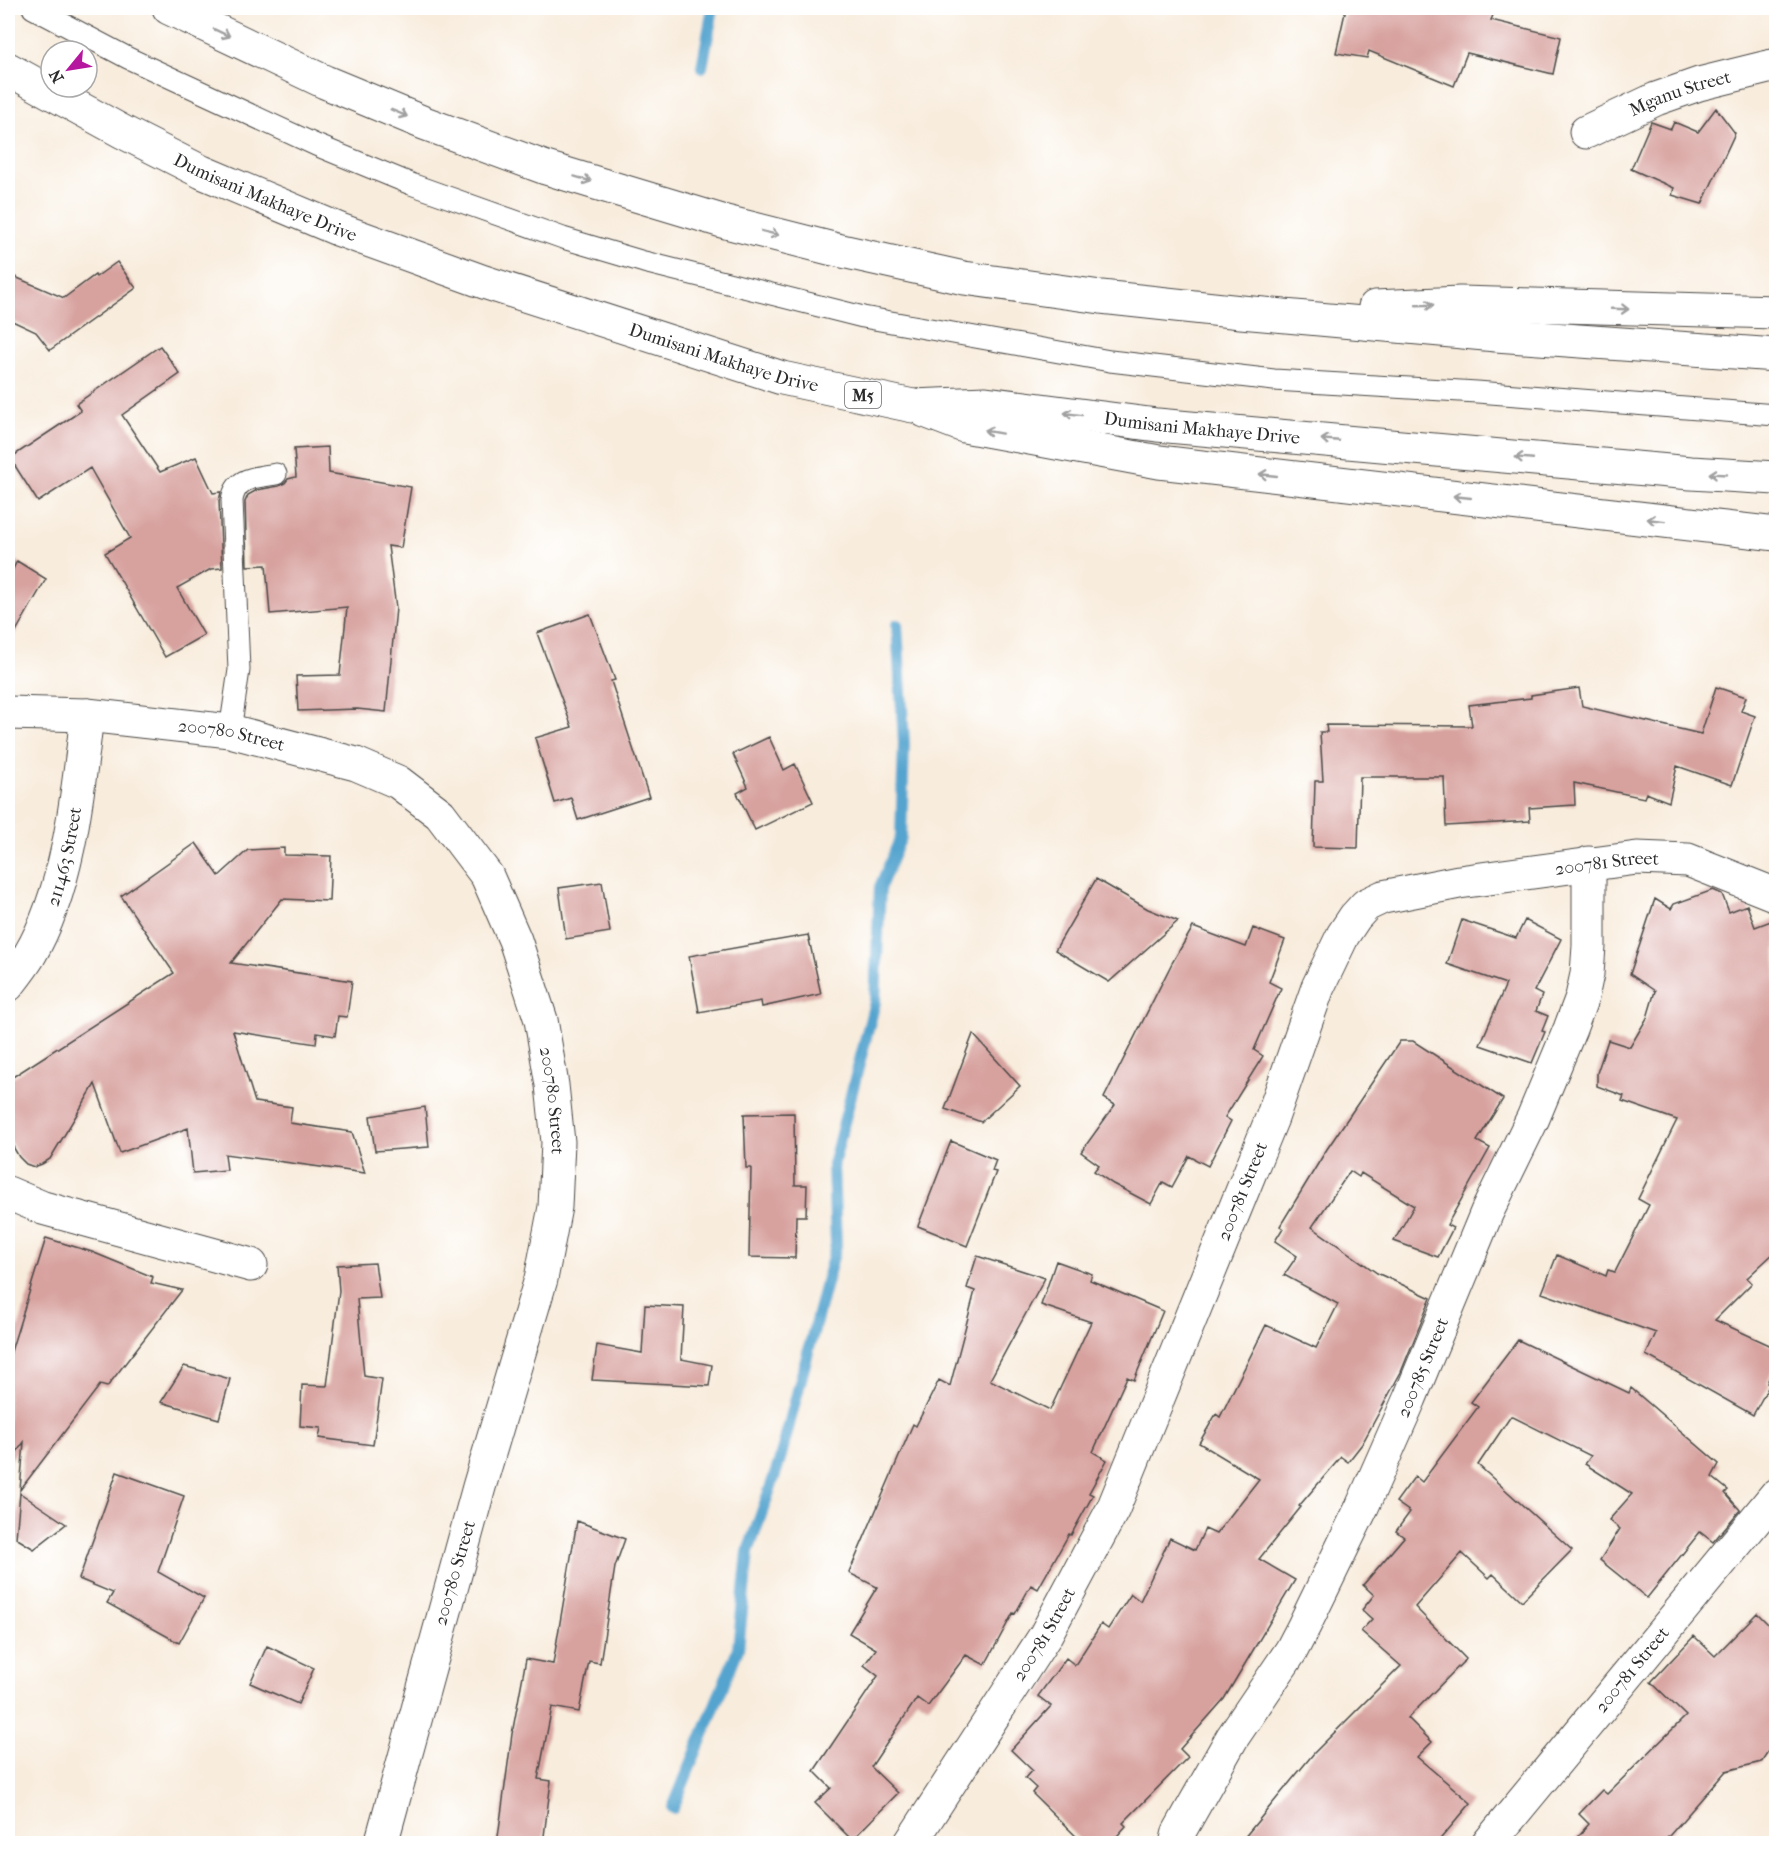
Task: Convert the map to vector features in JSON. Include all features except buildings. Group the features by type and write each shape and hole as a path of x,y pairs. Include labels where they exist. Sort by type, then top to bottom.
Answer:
{"street":[{"path":"169,8 325,82 424,123 546,168 722,221 833,249 964,278 1101,297 1241,312 1496,335 1776,355"},
{"name":"Mganu Street","path":"1586,132 1656,99 1699,84 1776,64"},
{"name":"Dumisani Makhaye Drive","path":"8,69 202,172 340,230 484,282 782,378 913,406 986,403 1156,425 1691,473 1776,478"},
{"path":"1241,312 1460,303 1776,312"},
{"path":"913,406 964,426 1159,462 1776,534"},
{"name":"200780 Street","path":"8,713 87,715 230,731 356,764 398,782 440,814 487,876 515,940 541,1020 552,1085 558,1142 555,1207 541,1279 479,1487 381,1844"},
{"name":"211463 Street","path":"8,985 29,956 44,925 64,868 79,782 87,715"},
{"name":"200781 Street","path":"910,1844 1045,1636 1113,1509 1272,1118 1318,987 1355,917 1366,905 1383,897 1459,882 1637,858 1688,860 1776,895"},
{"name":"200785 Street","path":"1176,1844 1179,1832 1232,1738 1291,1651 1317,1601 1410,1398 1487,1212 1537,1108 1570,1029 1585,982 1589,946 1589,863"},
{"path":"8,1193 43,1208 251,1265"},
{"name":"200781 Street","path":"1488,1844 1776,1495"}],"lane":[{"path":"33,8 138,63 316,145 411,183 563,237 644,262 864,317 1110,361 1274,380 1477,392 1776,415"},
{"path":"230,731 240,670 232,500 234,489 245,480 276,474"}],"waterway":[{"path":"702,67 713,8"},
{"path":"673,1808 738,1649 748,1552 779,1463 836,1245 833,1165 875,1002 880,887 901,837 904,743 897,625"}]}
